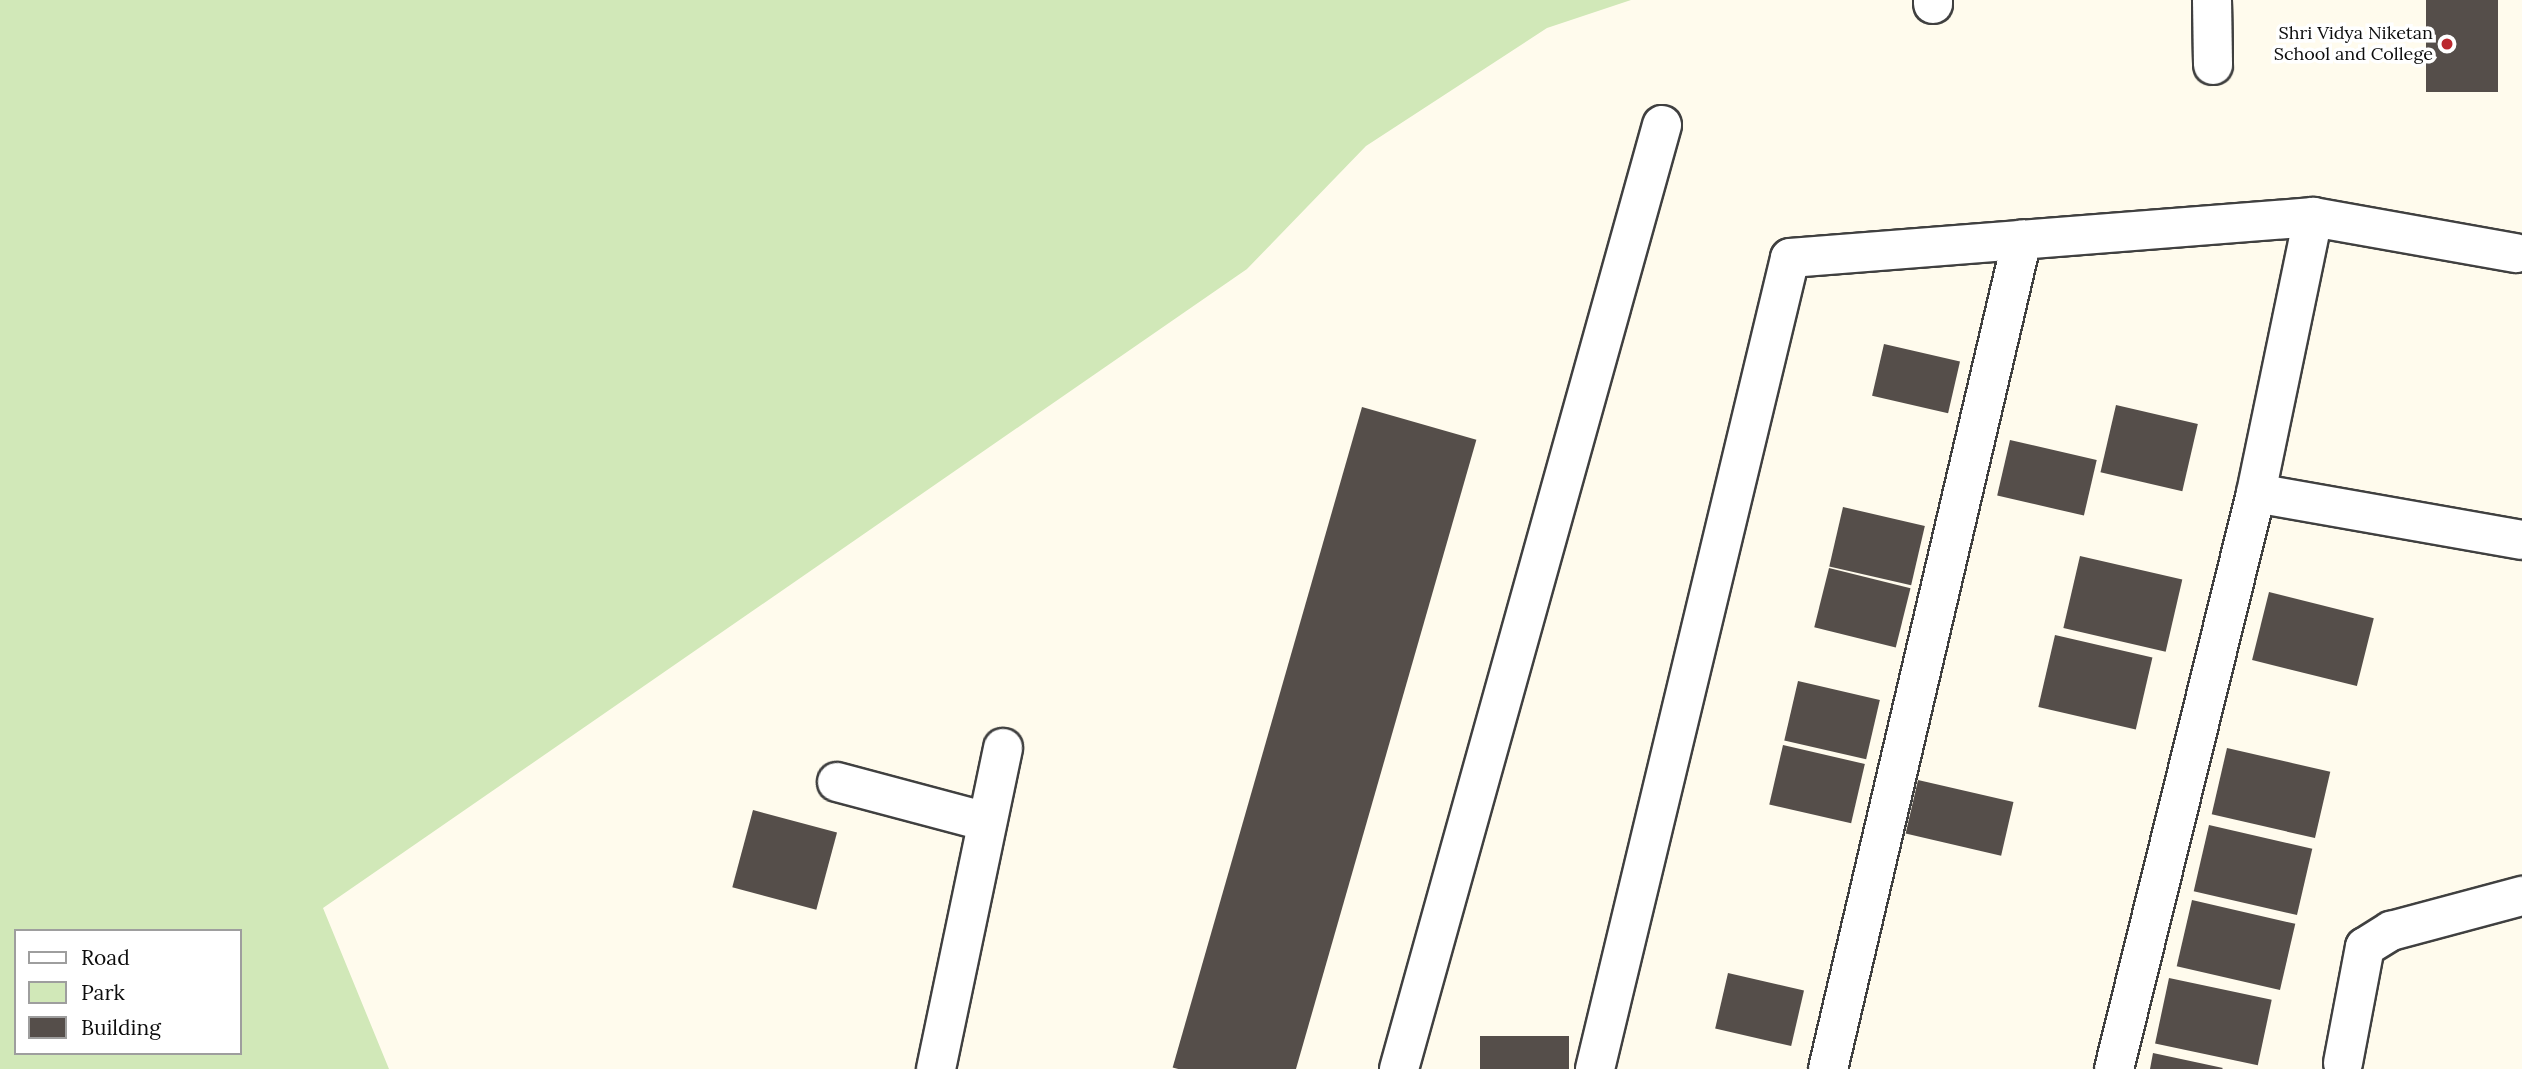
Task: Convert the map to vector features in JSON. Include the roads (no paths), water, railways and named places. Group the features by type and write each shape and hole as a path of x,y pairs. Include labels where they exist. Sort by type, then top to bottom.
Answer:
{"street":[{"path":"2212,0 2213,65"},
{"path":"1399,1069 1662,125"},
{"path":"2115,1069 2256,492 2314,216"},
{"path":"1595,1069 1790,258 2314,216 2516,253"},
{"path":"1828,1069 2022,239"},
{"path":"2256,492 2522,540"},
{"path":"936,1069 1003,748"},
{"path":"837,782 987,822"},
{"path":"2343,1063 2365,947 2391,931 2522,896"}],"place":[{"name":"Shri Vidya Niketan School and College","path":"2447,44"}]}
